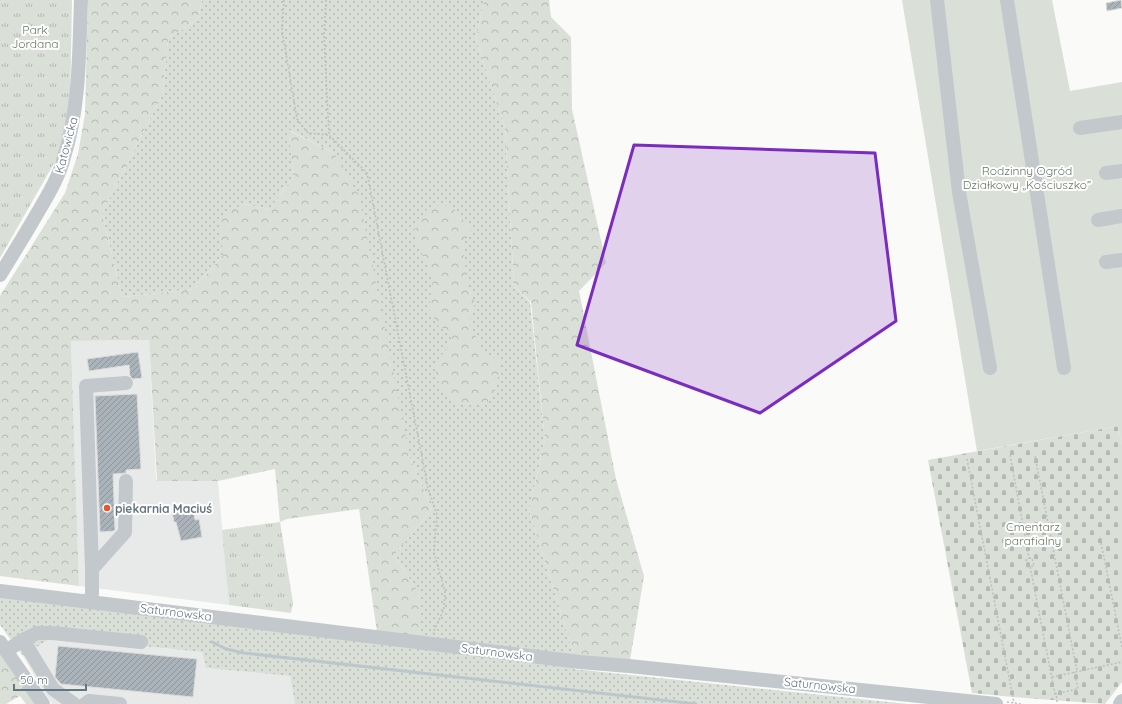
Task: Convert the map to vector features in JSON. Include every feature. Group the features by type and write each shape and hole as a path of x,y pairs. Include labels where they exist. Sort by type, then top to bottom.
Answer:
{"street":[{"name":"Katowicka","path":"0,275 56,180 64,158 75,110 81,0"},
{"path":"937,0 959,192 990,368"},
{"path":"1007,0 1064,368"},
{"path":"1080,128 1122,122"},
{"path":"1106,173 1122,171"},
{"path":"1098,220 1122,216"},
{"path":"1106,262 1122,260"},
{"path":"90,602 92,593 92,569 86,386 126,383"},
{"path":"92,569 125,532 126,481"},
{"name":"Saturnowska","path":"0,591 580,662 996,704"},
{"path":"43,704 3,647 37,634 52,632 142,642"},
{"path":"23,640 53,689 74,704"},
{"path":"85,704 89,702 120,704"}],"path":[{"path":"284,0 282,30 297,119 308,133 329,135 367,173 428,488 437,515 434,554 445,591 444,609 427,643"},
{"path":"326,0 324,36 329,135"},
{"path":"1010,455 1029,558 1032,558 1034,566 1030,566"},
{"path":"1035,456 1077,671"},
{"path":"967,458 1014,703"},
{"path":"1101,543 1122,647"},
{"path":"1029,558 1026,559 1027,567 1030,566"},
{"path":"1030,566 1057,704"},
{"path":"1052,677 1122,662"},
{"path":"1056,694 1078,689 1074,672"},
{"path":"1010,703 1020,704"}],"highlighted area":[{"path":"634,145 875,153 896,321 760,413 577,345"}],"shaded area":[{"path":"149,340 156,480 218,481 229,605 79,586 71,341"},
{"path":"51,637 202,652 206,668 290,676 295,704 52,704 23,656"}],"green space":[{"name":"Park Jordana","path":"0,0 72,0 70,107 57,158 0,258"},
{"path":"88,0 202,0 198,19 168,39 162,95 102,213 122,297 194,289 223,255 219,220 242,204 270,209 294,176 288,130 334,153 359,196 410,458 432,509 394,555 420,594 421,637 377,632 359,509 287,519 280,522 275,469 218,481 157,481 149,340 71,341 79,586 0,576 0,296 65,193 78,154 85,114"},
{"path":"202,0 484,0 476,39 505,128 514,286 530,302 545,440 529,510 574,655 574,669 908,704 295,704 290,676 206,668 202,652 52,637 23,656 0,625 0,598 377,632 420,594 394,555 432,509 410,458 334,153 289,130 294,176 270,209 242,204 223,255 194,289 122,297 102,213 162,95 168,39 198,19"},
{"path":"484,0 549,0 551,17 571,37 572,109 606,263 579,291 616,479 644,576 630,660 574,655 529,510 545,440 531,302 514,286 505,128 476,39"},
{"name":"Rodzinny Ogród Działkowy „Kościuszko”","path":"902,0 1052,0 1070,91 1122,82 1122,445 1118,426 977,451"},
{"path":"443,204 456,211 471,229 462,248 468,286 475,303 469,323 486,356 501,359 497,384 490,401 476,405 455,405 440,387 434,366 450,344 454,332 439,327 429,309 433,280 413,232 428,208"},
{"name":"Cmentarz parafialny","path":"1118,426 1122,445 1122,682 1105,704 972,693 928,460"},
{"path":"280,522 293,603 291,613 229,605 222,530"},
{"path":"0,653 35,704 26,704 20,696 6,704 0,704"}],"building":[{"path":"1121,0 1122,8 1107,11 1106,3"},
{"path":"138,352 142,378 133,379 130,376 129,365 89,371 87,359"},
{"path":"137,394 141,469 126,470 126,473 113,474 115,530 100,532 95,396"},
{"path":"193,507 195,520 199,519 202,537 181,541 176,522 174,522 172,511"},
{"path":"58,646 197,659 193,697 61,684 55,677"}],"waterway":[{"path":"212,642 226,649 244,653 696,704"}],"place":[{"name":"piekarnia Maciuś","path":"107,508"}]}
